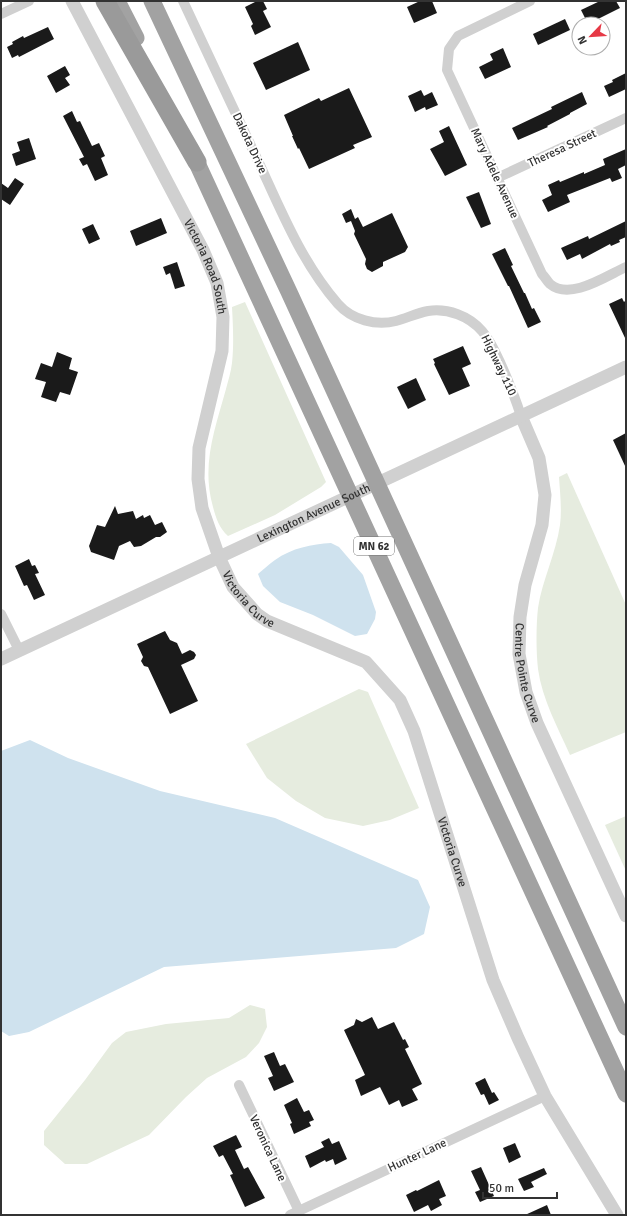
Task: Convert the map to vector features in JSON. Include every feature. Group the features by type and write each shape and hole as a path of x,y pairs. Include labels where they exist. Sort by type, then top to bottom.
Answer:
{"highway":[{"path":"105,1 197,162"},
{"name":"MN 62","path":"117,1 197,162 626,1094"},
{"name":"MN 62","path":"152,1 290,292 626,1027"}],"street":[{"path":"1,14 29,1"},
{"name":"Victoria Road South","path":"72,1 202,250 217,283 222,317 222,350 199,448 198,479 202,508 219,557"},
{"name":"Dakota Drive","path":"183,1 296,242 321,282"},
{"name":"Mary Adele Avenue","path":"530,1 458,36 449,49 447,70 542,274 550,284 559,289 579,289 626,267"},
{"name":"Theresa Street","path":"497,178 626,118"},
{"name":"Highway 110","path":"321,282 339,305 350,314 374,322 390,322 435,310 461,315 471,320 482,330 492,346 514,394 521,416"},
{"name":"Lexington Avenue South","path":"1,659 626,366"},
{"name":"Centre Pointe Curve","path":"521,416 539,458 545,495 542,525 525,585 520,617 520,654 526,692 537,723 626,916"},
{"name":"Victoria Curve","path":"219,557 233,587 257,614 267,621 366,662 400,700 414,731 492,980 545,1096 617,1215"},
{"path":"1,614 19,650"},
{"name":"Veronica Lane","path":"239,1085 294,1213"},
{"name":"Hunter Lane","path":"294,1213 545,1096"}],"shaded area":[{"path":"245,302 326,482 321,487 275,515 228,536 220,526 213,507 208,476 209,462 214,433 232,366 232,307"},
{"path":"567,473 626,605 626,732 570,755 543,691 538,669 536,638 537,615 540,598 558,535 561,519 559,477"},
{"path":"359,689 368,692 419,808 390,820 363,826 325,818 296,801 267,778 246,744"},
{"path":"626,816 626,871 605,825"},
{"path":"250,1005 265,1009 267,1027 259,1043 246,1057 207,1078 149,1135 87,1164 65,1164 44,1145 44,1131 85,1080 112,1043 126,1032 166,1024 229,1018"}],"water":[{"path":"331,543 339,547 363,575 376,612 375,619 367,634 355,636 313,615 280,602 263,586 258,574 288,552 317,544"},
{"path":"30,740 68,758 160,791 275,818 418,880 430,907 424,934 396,948 164,967 29,1032 9,1036 1,1031 1,751"}],"building":[{"path":"257,1 263,1 267,9 263,11 271,27 255,35 251,26 253,24 245,7"},
{"path":"420,1 432,1 437,13 414,23 407,7"},
{"path":"600,1 616,1 620,8 604,16 584,16 581,10"},
{"path":"565,19 570,30 538,45 533,34"},
{"path":"48,27 54,39 19,57 18,55 12,58 7,47 13,44 12,42 23,36 24,38"},
{"path":"298,42 310,70 266,90 253,63"},
{"path":"503,48 511,67 485,79 479,67 493,60 490,54"},
{"path":"65,66 70,75 65,78 70,85 56,93 47,76"},
{"path":"626,73 626,89 609,97 604,86"},
{"path":"349,88 372,137 353,145 355,148 309,169 299,148 298,149 284,115 319,98 321,101"},
{"path":"421,90 424,96 432,92 438,105 426,110 425,107 415,112 408,96"},
{"path":"582,92 587,104 547,126 548,127 518,140 512,128 552,109 551,107"},
{"path":"72,111 77,122 80,121 92,146 99,143 105,156 101,158 108,175 95,181 87,164 83,166 79,159 84,157 63,116"},
{"path":"449,126 467,165 445,176 430,149 444,142 439,131"},
{"path":"29,138 36,159 16,166 12,154 20,151 17,142"},
{"path":"626,149 626,165 618,169 622,178 612,182 610,178 567,195 570,202 548,212 542,200 552,195 548,185 559,180 560,182 584,172 584,174 605,165 603,159"},
{"path":"15,178 24,184 10,205 1,199 1,183 8,188"},
{"path":"479,192 491,224 481,228 466,197"},
{"path":"351,209 355,219 358,217 363,227 392,213 408,247 405,252 383,262 383,266 372,272 367,269 365,264 366,259 354,234 355,231 351,221 346,223 342,214"},
{"path":"161,218 167,233 136,246 130,231"},
{"path":"626,221 626,237 619,240 620,242 611,246 610,244 582,259 580,254 567,260 561,248 588,236 589,239"},
{"path":"93,224 100,239 89,244 82,229"},
{"path":"505,248 513,265 511,266 524,293 541,322 528,328 509,286 492,254"},
{"path":"177,262 185,286 175,289 170,273 166,275 163,267"},
{"path":"622,298 624,302 626,300 626,340 609,304"},
{"path":"463,346 471,364 462,368 470,386 449,395 433,359"},
{"path":"57,352 72,358 69,369 78,372 70,395 60,392 56,402 41,397 46,382 35,379 41,363 52,367"},
{"path":"416,378 426,400 408,409 397,387"},
{"path":"626,433 626,468 613,440"},
{"path":"115,506 118,514 133,511 136,519 143,515 144,518 150,515 155,525 162,522 167,532 141,546 134,547 130,541 119,546 114,560 91,552 89,546 97,525 105,527"},
{"path":"29,559 32,566 35,565 39,573 35,574 45,595 34,600 27,585 24,586 15,566"},
{"path":"165,631 170,640 177,643 182,654 190,650 196,655 194,659 181,665 198,701 170,714 148,667 144,666 141,661 143,657 137,644"},
{"path":"372,1017 378,1029 394,1022 403,1040 405,1039 409,1047 405,1049 422,1084 412,1089 418,1100 402,1107 399,1100 389,1105 380,1087 361,1096 355,1080 365,1075 344,1030 354,1025 356,1019 362,1022"},
{"path":"274,1052 280,1066 285,1064 294,1082 274,1091 268,1078 273,1076 264,1056"},
{"path":"485,1078 492,1093 494,1092 499,1100 489,1105 484,1094 481,1095 475,1083"},
{"path":"297,1098 304,1112 309,1110 314,1120 309,1122 311,1126 294,1134 290,1124 292,1123 284,1105"},
{"path":"236,1135 242,1147 235,1150 244,1169 248,1167 265,1198 245,1207 230,1175 233,1174 223,1155 219,1157 213,1146"},
{"path":"329,1138 332,1144 339,1141 347,1159 335,1165 333,1159 326,1162 325,1160 310,1168 305,1156 324,1147 321,1142"},
{"path":"515,1143 521,1157 509,1163 503,1148"},
{"path":"481,1167 494,1196 480,1202 475,1192 480,1190 471,1171"},
{"path":"544,1168 547,1174 531,1182 534,1187 524,1191 518,1179"},
{"path":"439,1180 446,1196 439,1199 442,1205 431,1211 428,1205 414,1212 406,1195"},
{"path":"547,1205 551,1215 525,1215"}]}
